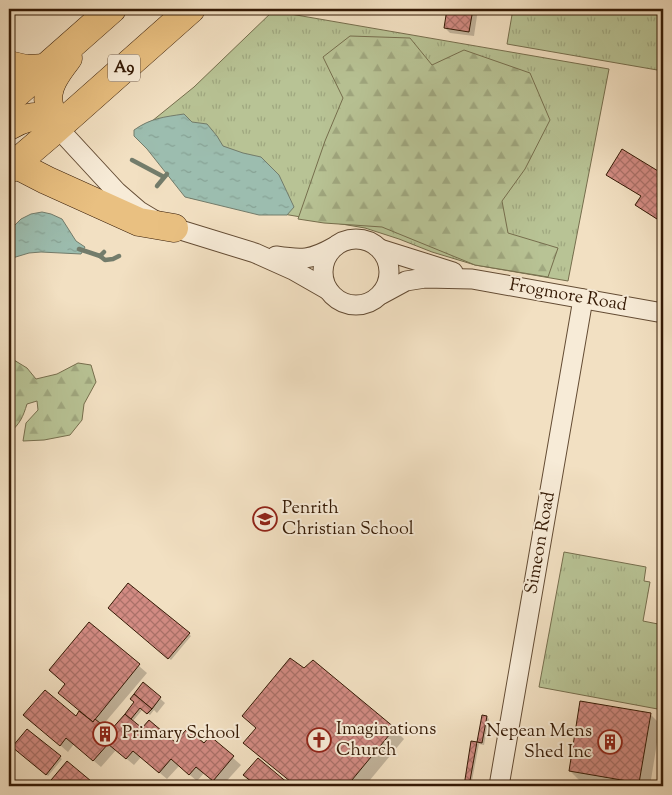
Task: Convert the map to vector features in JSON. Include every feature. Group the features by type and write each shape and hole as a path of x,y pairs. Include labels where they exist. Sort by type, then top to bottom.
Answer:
{"highway":[{"path":"9,100 112,9"},
{"name":"A9","path":"12,166 191,9"},
{"path":"57,127 49,105 49,93 53,79 91,27"},
{"path":"9,65 26,69 46,68"},
{"path":"9,126 19,120 39,117 46,118 57,127"},
{"path":"12,166 139,222 174,228"}],"street":[{"path":"57,127 126,201 154,220 255,253 293,270 328,290 346,304 362,305 377,299 387,287 389,279 390,271 386,255 374,244 366,240 358,239 341,242 314,257 302,259 255,253"},
{"path":"328,290 323,276 323,269 325,260 334,247"},
{"name":"Frogmore Road","path":"380,249 472,279 663,313"},
{"name":"Frogmore Road","path":"382,294 406,281 424,278 472,279"},
{"name":"Simeon Road","path":"499,786 584,299"}],"green space":[{"path":"513,9 663,9 663,71 507,44"},
{"path":"273,11 609,69 568,281 475,265 365,228 190,198 136,134 194,87"},
{"path":"350,36 410,38 432,65 464,50 530,73 550,120 525,169 502,201 508,233 558,248 548,277 475,265 382,227 324,223 298,219 325,141 343,98 323,57"},
{"path":"9,357 27,368 36,379 57,374 78,363 91,365 96,382 84,404 82,420 70,435 44,440 23,441 26,423 38,410 37,401 27,404 21,420 9,433"},
{"path":"564,552 646,567 644,581 650,582 643,621 663,625 663,710 539,687"}],"water":[{"path":"184,114 192,122 207,124 223,146 261,157 279,175 294,207 287,215 259,215 185,197 147,149 134,136 134,130 152,120"},
{"path":"42,212 62,219 76,241 85,247 81,254 41,252 29,253 9,259 9,231 21,219 31,214"}],"building":[{"path":"447,9 473,9 469,32 444,28"},
{"path":"622,149 663,174 663,209 657,219 635,205 641,196 606,175"},
{"path":"128,583 190,633 168,659 108,608"},
{"path":"89,622 140,664 93,722 58,693 65,684 49,670"},
{"path":"290,658 304,668 313,660 395,728 347,786 296,786 243,743 256,728 242,716"},
{"path":"143,682 161,697 152,709 134,694"},
{"name":"Primary School","path":"45,690 76,716 79,711 93,722 95,719 110,731 125,714 142,728 149,720 175,742 187,729 204,743 210,736 234,756 213,781 196,767 189,775 171,759 159,773 133,751 126,759 108,744 93,761 66,738 60,746 23,715"},
{"path":"134,694 152,709 147,714 140,708 131,719 125,714 134,702 130,699"},
{"name":"Nepean Mens Shed Inc","path":"580,701 651,713 639,783 569,771"},
{"path":"482,715 487,716 482,743 477,742"},
{"path":"27,729 61,756 46,775 12,747"},
{"path":"471,741 477,742 469,786 464,786"},
{"path":"258,758 289,784 287,786 257,786 243,775"},
{"path":"67,761 97,786 46,786"}],"waterway":[{"path":"132,160 164,177"},
{"path":"157,186 167,174"},
{"path":"79,249 100,256 104,252"},
{"path":"100,256 105,260 119,256"}],"place":[{"name":"Penrith Christian School","path":"265,519"},
{"name":"Primary School","path":"105,734"},
{"name":"Imaginations Church","path":"319,740"},
{"name":"Nepean Mens Shed Inc","path":"610,742"}]}
